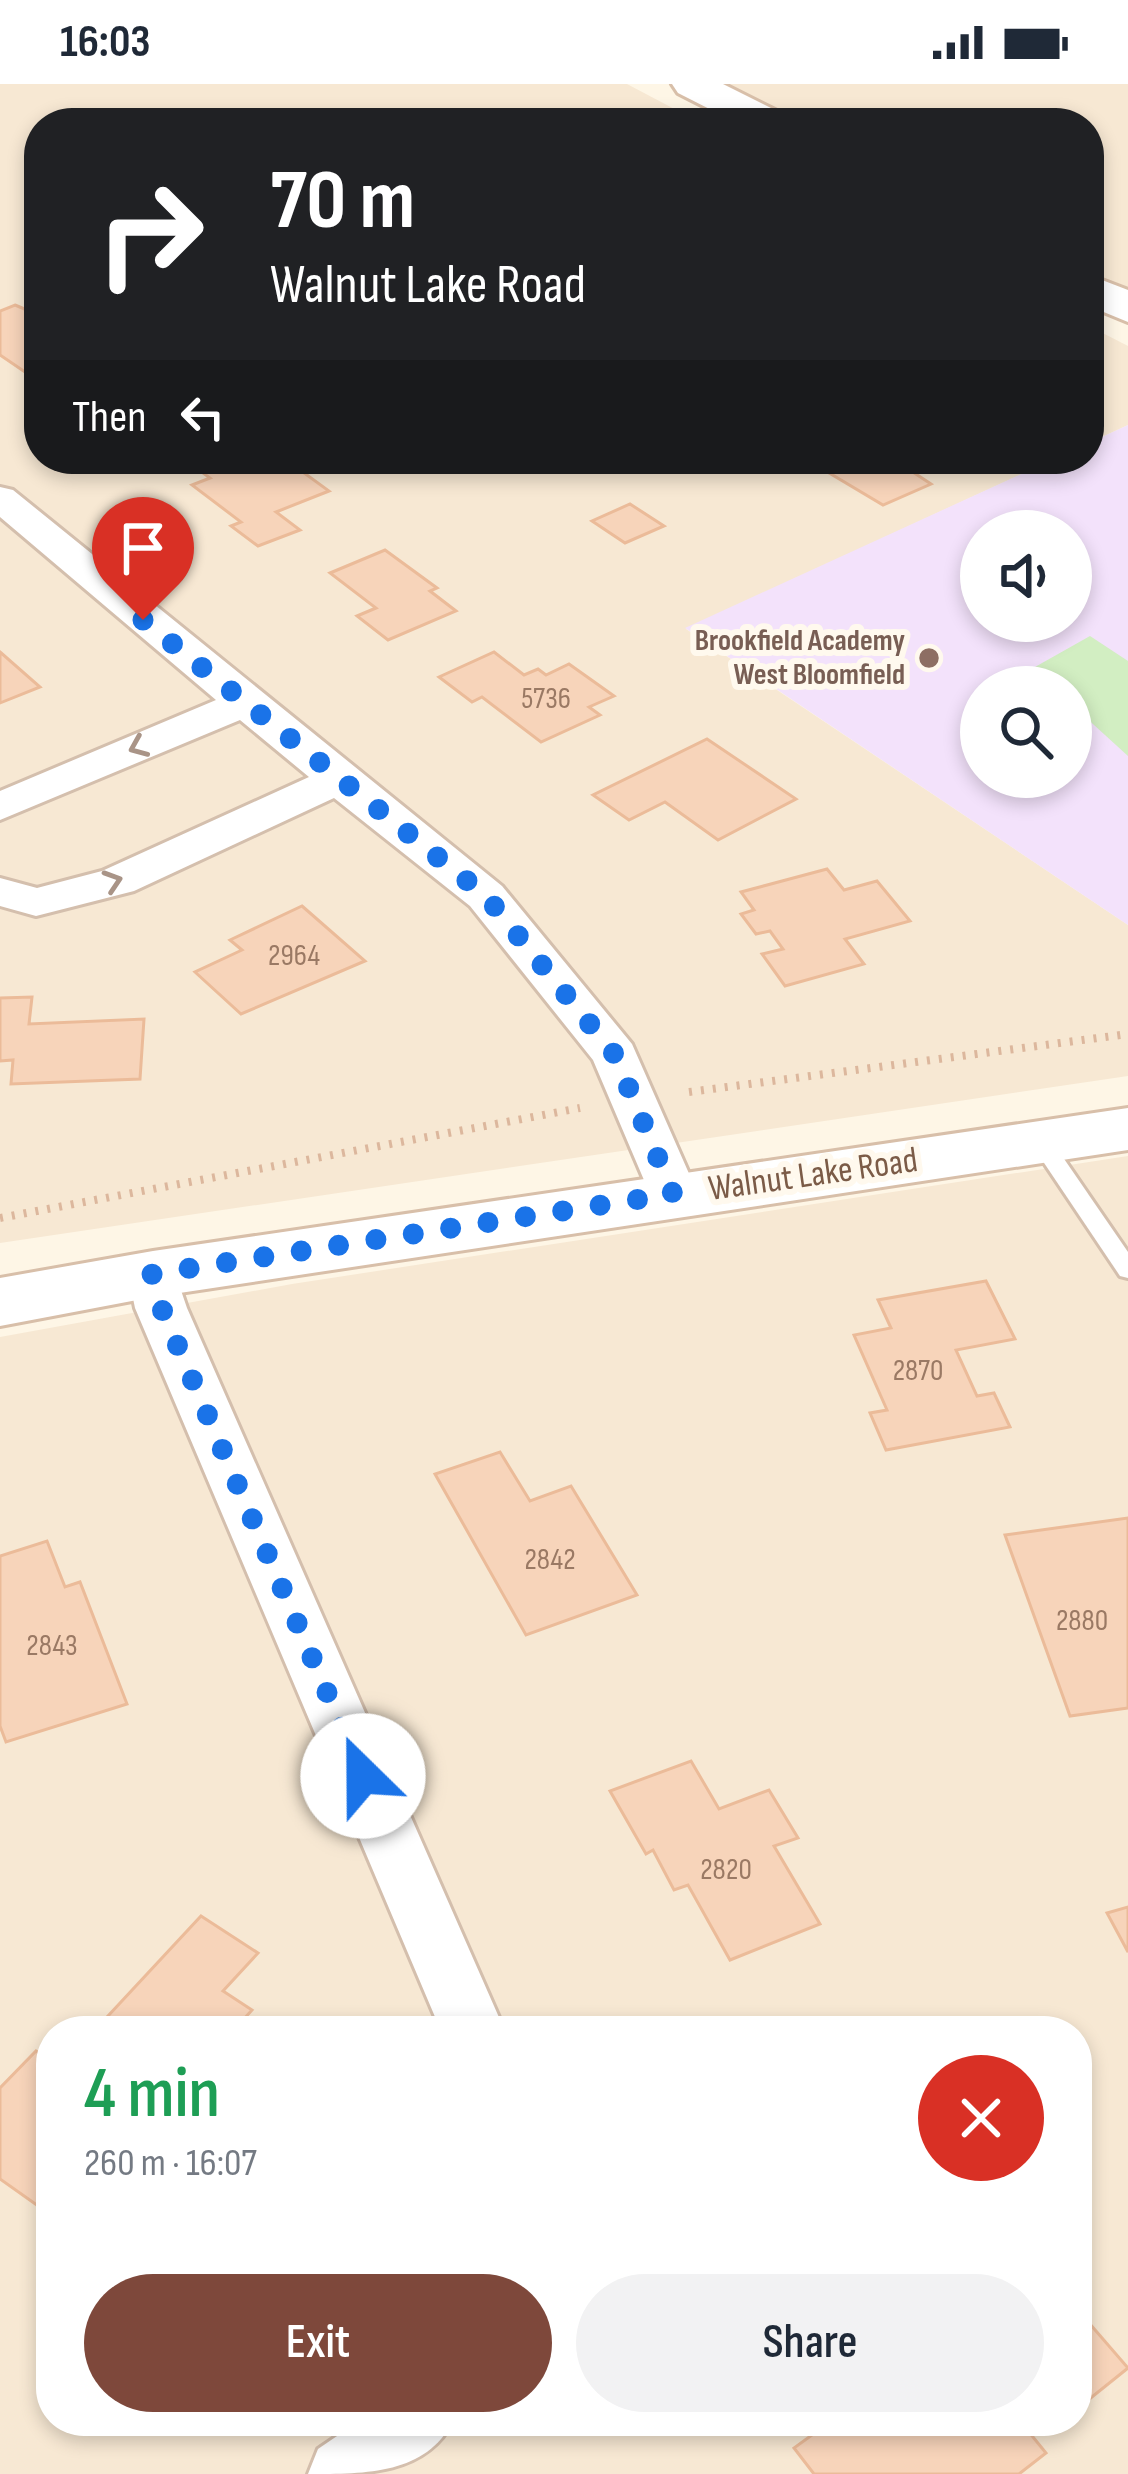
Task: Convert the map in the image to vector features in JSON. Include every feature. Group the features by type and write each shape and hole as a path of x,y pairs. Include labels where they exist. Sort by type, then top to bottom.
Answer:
{"street":[{"path":"692,84 739,108"},
{"path":"0,498 338,780 486,896 615,1055 673,1194"},
{"path":"0,807 246,702"},
{"path":"0,892 36,902 118,880 338,780"},
{"name":"Walnut Lake Road","path":"0,1302 673,1194 1128,1129"},
{"path":"152,1274 161,1307 467,2016"},
{"path":"343,2474 397,2436"}],"lane":[{"path":"1041,1142 1128,1270"}],"path":[{"path":"0,1218 418,1135 633,1100 1128,1034"}],"shaded area":[{"path":"0,84 627,84 673,108 24,108 24,474 1022,474 686,629 1128,925 1128,1076 0,1243"},
{"path":"711,84 1128,84 1128,297 1104,285 1104,108 758,108"},
{"path":"1104,334 1128,346 1128,425 1104,436"},
{"name":"Brookfield Academy West Bloomfield","path":"1128,425 1128,925 685,628 1021,474 1104,474 1104,436"},
{"path":"1128,1156 1128,2474 0,2474 0,1337 292,1284"}],"green space":[{"path":"1092,637 1128,661 1128,756 1092,723 1092,666 1037,666 1079,642 1092,642"}],"building":[{"path":"15,305 24,309 24,371 0,355 0,311"},
{"path":"204,474 306,474 329,491 276,512 300,530 258,546 231,526 241,522 192,485 210,478"},
{"path":"831,474 916,474 931,484 883,505"},
{"path":"630,504 664,526 625,543 592,521"},
{"path":"385,550 437,588 430,591 456,611 388,640 357,616 376,608 330,573"},
{"path":"0,652 40,687 0,703"},
{"path":"494,652 524,675 538,669 546,675 569,664 614,696 589,707 600,715 541,742 482,697 472,702 439,677"},
{"path":"707,739 796,799 718,840 665,802 629,820 593,795"},
{"path":"827,869 844,890 877,881 910,921 845,939 864,964 785,986 762,954 783,949 770,931 756,934 741,914 754,910 741,892"},
{"path":"302,906 365,961 241,1014 195,972 242,950 230,940"},
{"path":"32,997 29,1024 144,1019 140,1079 11,1084 13,1060 0,1061 0,998"},
{"path":"986,1281 1015,1339 956,1350 977,1396 994,1393 1010,1427 886,1450 870,1413 887,1410 854,1335 891,1328 878,1300"},
{"path":"500,1452 530,1501 571,1486 637,1595 526,1635 435,1474"},
{"path":"1128,1518 1128,1708 1070,1716 1005,1535"},
{"path":"47,1541 65,1587 80,1582 127,1704 6,1742 0,1726 0,1556"},
{"path":"691,1761 719,1809 769,1790 798,1838 774,1846 820,1924 730,1960 688,1885 674,1890 653,1850 646,1854 610,1791"},
{"path":"1128,1907 1128,1952 1107,1913"},
{"path":"201,1916 258,1953 223,1991 252,2010 247,2016 108,2016"},
{"path":"36,2051 36,2204 0,2179 0,2088"},
{"path":"1092,2326 1128,2368 1092,2397"},
{"path":"811,2436 1032,2436 1046,2453 1019,2474 814,2474 794,2448"}],"place":[{"name":"Brookfield Academy West Bloomfield","path":"929,658"}],"route":[{"path":"143,620 486,896 615,1055 673,1194 152,1274 161,1307 363,1776"}]}
